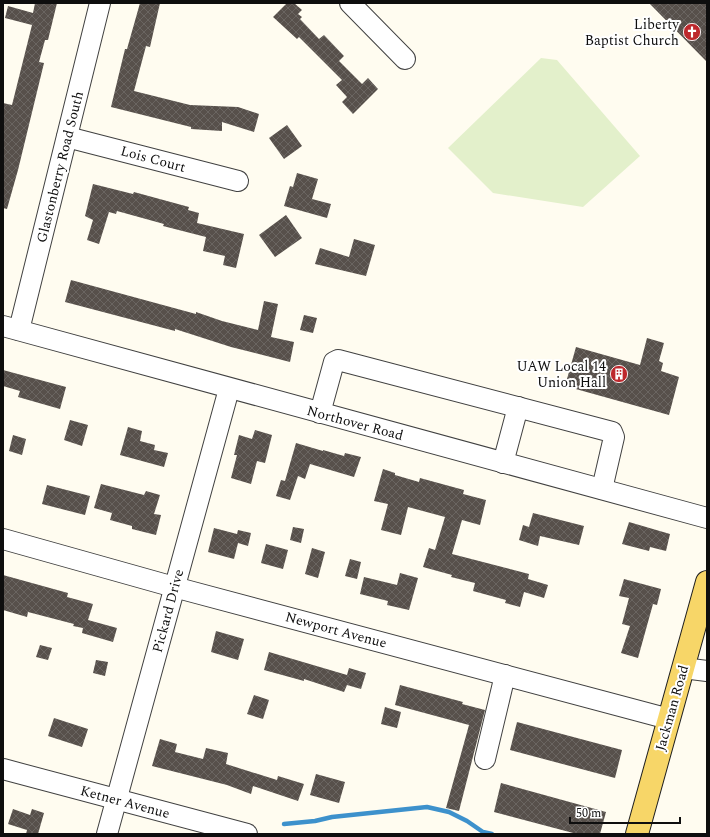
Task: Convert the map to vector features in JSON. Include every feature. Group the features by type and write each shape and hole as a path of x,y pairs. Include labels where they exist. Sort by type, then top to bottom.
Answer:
{"main road":[{"name":"Jackman Road","path":"637,834 683,668 700,635 707,582"}],"street":[{"name":"Glastonberry Road South","path":"11,328 67,137 100,3"},
{"path":"350,3 405,59"},
{"name":"Lois Court","path":"67,137 238,181"},
{"name":"Northover Road","path":"11,328 229,389 707,518"},
{"path":"320,413 334,362 338,360 612,432 614,437 602,489"},
{"name":"Pickard Drive","path":"107,834 229,389"},
{"path":"503,463 518,407"},
{"name":"Newport Avenue","path":"3,539 174,587 669,719"},
{"path":"683,668 707,671"},
{"path":"484,759 505,675"},
{"name":"Ketner Avenue","path":"3,769 247,834"}],"green space":[{"path":"541,58 557,60 640,156 583,207 493,193 448,148"}],"building":[{"path":"35,3 57,3 48,40 45,40 39,62 44,63 7,209 3,208 3,103 12,105 32,25 5,18 8,6 33,13"},
{"path":"140,3 160,3 150,47 146,46 134,91 190,105 238,107 259,114 254,132 222,122 222,131 191,129 191,127 111,107 125,49 127,49"},
{"path":"287,3 294,3 302,10 298,14 302,17 300,19 319,39 324,35 344,56 339,61 362,84 368,78 378,89 353,114 342,102 347,97 336,85 342,80 299,37 297,39 273,17"},
{"name":"Liberty Baptist Church","path":"649,3 707,3 707,62"},
{"path":"287,125 302,146 284,159 269,138"},
{"path":"297,173 318,179 312,199 331,204 327,218 284,206 290,186 293,187"},
{"path":"93,184 133,194 134,192 189,207 188,210 199,213 197,223 244,234 236,268 223,265 225,256 203,251 206,237 163,226 164,224 117,211 116,214 109,212 99,244 87,240 93,220 85,216"},
{"path":"286,215 302,238 275,257 259,235"},
{"path":"354,239 375,245 366,276 315,264 320,248 349,257"},
{"path":"71,280 196,314 196,312 222,321 258,330 264,301 278,304 271,337 294,342 290,362 231,347 175,329 175,331 65,302"},
{"path":"304,315 317,318 313,333 300,330"},
{"name":"UAW Local 14 Union Hall","path":"647,338 664,343 659,361 663,363 661,371 679,377 669,415 565,386 576,347 640,365"},
{"path":"3,370 66,387 60,409 18,397 20,391 3,386"},
{"path":"70,420 88,425 82,446 64,440"},
{"path":"128,427 142,431 140,441 155,445 154,450 168,453 164,467 120,455"},
{"path":"255,430 272,435 265,463 257,461 251,484 231,478 237,455 234,455 239,435 252,439"},
{"path":"13,435 26,439 22,455 9,451"},
{"path":"296,443 344,456 345,453 361,457 354,477 310,464 305,479 298,476 290,500 276,496 281,480 285,481"},
{"path":"383,469 395,473 395,475 419,482 420,478 464,490 463,494 486,500 480,525 462,520 452,554 529,574 528,579 548,585 544,598 524,592 520,607 505,603 506,600 473,591 475,583 451,577 452,575 423,567 429,548 435,550 445,517 408,507 401,535 381,530 388,504 374,501"},
{"path":"101,484 144,495 146,491 160,495 154,514 161,515 156,535 132,529 132,526 110,520 112,513 94,508"},
{"path":"47,485 90,496 85,515 42,504"},
{"path":"533,513 584,526 579,545 540,536 538,546 519,540 523,525 529,527"},
{"path":"629,522 670,534 666,551 650,547 649,551 622,544"},
{"path":"293,527 304,529 301,543 290,540"},
{"path":"214,528 237,534 238,530 251,533 248,546 238,543 234,559 208,552"},
{"path":"266,544 288,550 283,569 261,563"},
{"path":"312,548 325,552 318,578 305,574"},
{"path":"350,559 361,562 357,579 345,576"},
{"path":"400,573 418,578 409,610 387,605 388,601 360,594 364,577 397,585"},
{"path":"3,575 68,593 67,597 93,604 88,620 117,628 113,642 82,633 83,628 73,626 74,624 28,612 27,617 3,610"},
{"path":"624,579 661,589 657,605 653,604 638,658 621,653 630,626 622,624 629,598 619,596"},
{"path":"216,631 244,639 238,660 211,652"},
{"path":"40,645 52,648 48,660 36,657"},
{"path":"269,652 347,675 349,668 366,673 361,689 347,685 344,692 304,679 304,681 264,670"},
{"path":"96,660 108,662 105,676 93,673"},
{"path":"400,685 463,702 462,704 485,710 459,811 446,808 469,725 395,705"},
{"path":"254,695 269,700 263,719 247,714"},
{"path":"385,707 401,712 397,728 381,724"},
{"path":"54,718 88,729 82,747 48,736"},
{"path":"517,722 622,750 615,778 510,750"},
{"path":"160,739 177,744 175,752 203,759 206,748 228,753 226,764 277,780 278,776 304,784 298,801 253,786 251,794 227,785 152,766"},
{"path":"316,774 345,782 339,803 310,795"},
{"path":"501,783 606,812 600,834 577,834 494,812"},
{"path":"13,809 30,815 32,809 44,813 38,834 26,834 27,830 8,824"}],"waterway":[{"path":"284,824 315,821 332,817 427,807 449,812 467,821 483,832 492,834"}],"place":[{"name":"Liberty Baptist Church","path":"692,32"},
{"name":"UAW Local 14 Union Hall","path":"619,374"}]}
